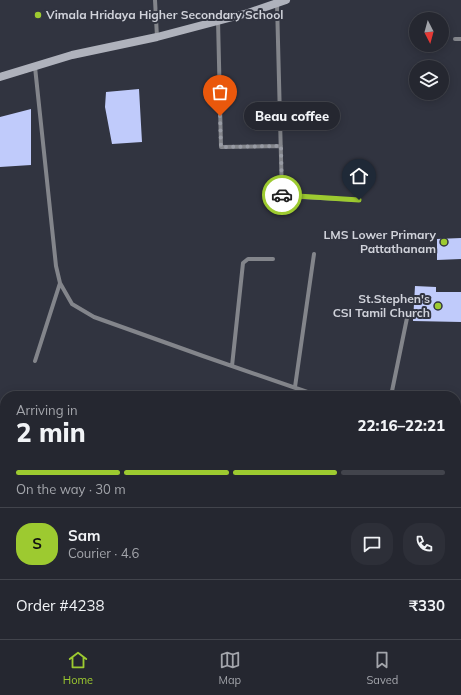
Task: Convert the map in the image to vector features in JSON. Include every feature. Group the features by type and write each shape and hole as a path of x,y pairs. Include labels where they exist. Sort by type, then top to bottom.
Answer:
{"main road":[{"path":"0,77 72,55 157,37 248,13 286,0"}],"street":[{"path":"155,0 157,37"},
{"path":"277,3 282,196 359,200"},
{"path":"218,20 221,147 281,146"},
{"path":"456,39 461,39"},
{"path":"35,66 56,266 60,282 72,304 94,317 306,391"},
{"path":"295,387 314,254"},
{"path":"232,366 243,263 248,259 273,259"},
{"path":"34,361 60,282"},
{"path":"392,391 407,318"}],"building":[{"path":"139,89 142,142 112,144 105,107 106,92"},
{"path":"31,109 31,165 0,167 0,117"},
{"name":"LMS Lower Primary Pattathanam","path":"461,238 461,259 437,260 437,239"},
{"name":"St.Stephen's CSI Tamil Church","path":"415,286 436,287 436,292 461,292 461,322 413,321"}],"way so far":[{"path":"220,116 221,147 281,146 282,195"}],"place":[{"name":"Vimala Hridaya Higher Secondary School","path":"38,15"},
{"name":"Beau coffee","path":"220,116"},
{"name":"LMS Lower Primary Pattathanam","path":"444,242"},
{"name":"St.Stephen's CSI Tamil Church","path":"438,306"}],"route":[{"path":"282,195 359,200"}]}
